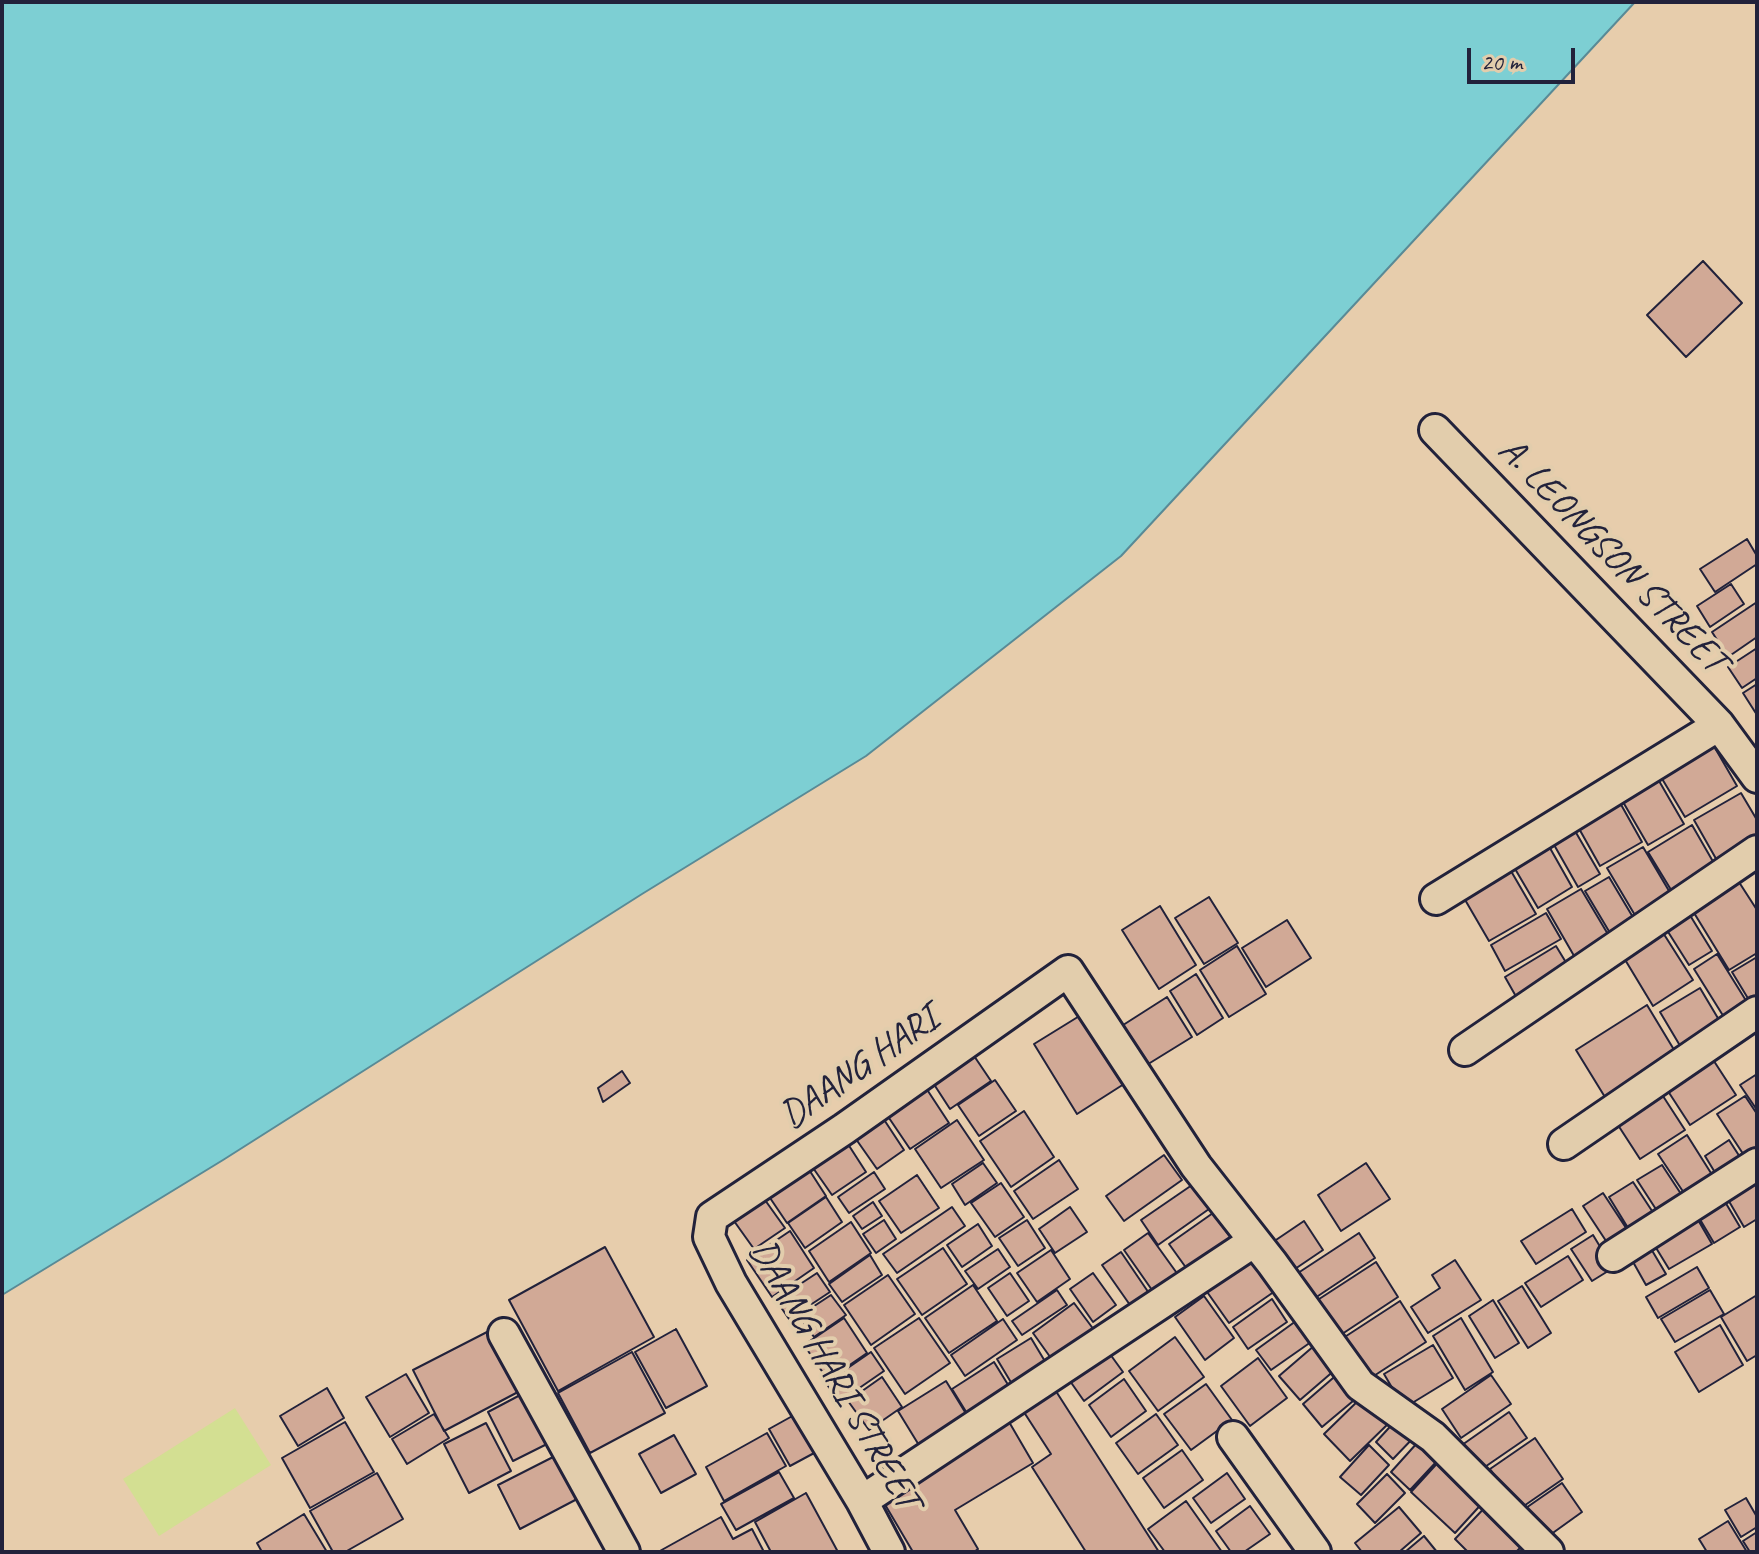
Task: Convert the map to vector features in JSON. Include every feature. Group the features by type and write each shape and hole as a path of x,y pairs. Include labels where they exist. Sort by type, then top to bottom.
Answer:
{"street":[{"name":"A. LEONGSON STREET","path":"1435,430 1719,725 1757,777"},
{"path":"1436,899 1719,725"},
{"path":"1465,1050 1757,851"},
{"name":"DAANG HARI","path":"709,1237 712,1217 844,1129 1068,971 1196,1166 1253,1242"},
{"path":"1564,1144 1757,1012"},
{"path":"1613,1256 1757,1164"},
{"name":"DAANG HARI STREET","path":"709,1237 731,1283 862,1501 889,1552"},
{"path":"862,1501 1253,1242 1272,1263 1360,1385 1433,1437 1548,1552"},
{"path":"504,1334 624,1552"},
{"path":"1233,1437 1315,1552"}],"green space":[{"path":"235,1408 271,1465 159,1536 123,1479"}],"water":[{"path":"2,2 1635,2 1121,556 866,756 223,1160 2,1295"}],"building":[{"path":"1703,261 1742,303 1686,357 1647,315"},
{"path":"1747,539 1757,556 1757,564 1715,592 1700,569"},
{"path":"1731,584 1744,604 1710,627 1697,606"},
{"path":"1757,602 1757,637 1728,657 1712,632"},
{"path":"1757,648 1757,678 1742,688 1728,667"},
{"path":"1757,684 1757,715 1743,693"},
{"path":"1711,741 1737,786 1685,817 1658,772"},
{"path":"1655,774 1684,824 1648,845 1619,795"},
{"path":"1741,793 1757,820 1757,842 1719,864 1694,820"},
{"path":"1619,801 1642,842 1600,866 1577,825"},
{"path":"1571,824 1600,874 1578,887 1549,836"},
{"path":"1692,825 1719,872 1676,898 1648,852"},
{"path":"1546,841 1572,887 1538,908 1511,862"},
{"path":"1643,847 1675,901 1639,922 1607,868"},
{"path":"1504,859 1536,914 1489,941 1457,886"},
{"path":"1609,877 1637,924 1613,938 1585,891"},
{"path":"1737,879 1757,910 1757,953 1729,970 1691,908"},
{"path":"1581,889 1612,941 1577,961 1547,909"},
{"path":"1209,897 1238,943 1204,964 1175,918"},
{"path":"1160,906 1196,965 1159,989 1122,930"},
{"path":"1688,912 1712,951 1689,965 1665,927"},
{"path":"1546,913 1561,939 1505,971 1491,945"},
{"path":"1287,920 1311,958 1266,987 1242,948"},
{"path":"1660,928 1693,980 1653,1006 1621,953"},
{"path":"1237,946 1266,994 1229,1017 1200,970"},
{"path":"1556,946 1570,969 1518,1000 1505,977"},
{"path":"1717,954 1750,1007 1727,1022 1694,969"},
{"path":"1757,957 1757,1002 1752,1005 1732,972"},
{"path":"1196,974 1223,1018 1197,1035 1170,991"},
{"path":"1700,988 1722,1025 1682,1049 1660,1012"},
{"path":"1167,997 1192,1037 1145,1066 1120,1027"},
{"path":"1647,1005 1679,1058 1608,1102 1576,1050"},
{"path":"1081,1015 1124,1084 1077,1114 1034,1044"},
{"path":"966,1044 991,1081 950,1109 926,1072"},
{"path":"1710,1055 1736,1095 1690,1125 1664,1085"},
{"path":"622,1071 630,1083 603,1102 598,1088"},
{"path":"1757,1074 1757,1110 1740,1085"},
{"path":"995,1080 1016,1111 979,1136 958,1105"},
{"path":"926,1088 949,1123 910,1149 887,1115"},
{"path":"1661,1093 1685,1130 1640,1159 1616,1122"},
{"path":"1745,1096 1757,1114 1757,1162 1751,1166 1717,1114"},
{"path":"1024,1111 1054,1157 1011,1187 980,1141"},
{"path":"879,1112 904,1150 877,1169 851,1132"},
{"path":"957,1120 984,1160 941,1188 915,1149"},
{"path":"1687,1135 1716,1181 1688,1199 1658,1154"},
{"path":"1729,1140 1747,1168 1722,1184 1705,1156"},
{"path":"846,1141 866,1172 832,1195 811,1165"},
{"path":"1164,1155 1182,1180 1124,1221 1106,1196"},
{"path":"1059,1160 1078,1189 1033,1219 1014,1191"},
{"path":"983,1163 997,1183 965,1205 952,1184"},
{"path":"1366,1163 1390,1199 1341,1231 1318,1195"},
{"path":"806,1165 826,1196 787,1223 766,1192"},
{"path":"1662,1165 1685,1200 1661,1217 1637,1180"},
{"path":"1757,1170 1757,1219 1744,1227 1723,1191"},
{"path":"874,1172 885,1189 849,1213 838,1197"},
{"path":"917,1175 939,1208 901,1233 879,1201"},
{"path":"1633,1182 1658,1220 1633,1236 1609,1197"},
{"path":"1001,1183 1024,1217 995,1237 971,1203"},
{"path":"1192,1185 1209,1209 1158,1245 1141,1220"},
{"path":"1718,1190 1740,1227 1714,1243 1692,1206"},
{"path":"760,1193 785,1228 754,1249 729,1214"},
{"path":"1603,1193 1632,1237 1612,1250 1583,1206"},
{"path":"826,1197 842,1222 805,1248 788,1223"},
{"path":"873,1202 882,1216 862,1229 853,1216"},
{"path":"952,1207 965,1226 897,1273 883,1254"},
{"path":"1070,1207 1087,1232 1055,1253 1039,1229"},
{"path":"1572,1209 1586,1232 1536,1264 1521,1241"},
{"path":"1213,1213 1236,1245 1192,1276 1169,1244"},
{"path":"1694,1213 1712,1244 1669,1269 1650,1238"},
{"path":"884,1220 896,1239 876,1253 863,1234"},
{"path":"1027,1220 1045,1248 1018,1266 999,1238"},
{"path":"1304,1221 1323,1250 1289,1273 1270,1244"},
{"path":"851,1222 871,1253 829,1282 809,1251"},
{"path":"978,1224 992,1246 962,1267 947,1245"},
{"path":"790,1231 814,1268 772,1297 747,1260"},
{"path":"1148,1233 1184,1283 1159,1300 1124,1250"},
{"path":"1359,1233 1375,1258 1315,1298 1298,1273"},
{"path":"1593,1235 1613,1268 1592,1281 1571,1249"},
{"path":"1647,1242 1666,1274 1646,1285 1628,1253"},
{"path":"605,1247 654,1337 558,1391 509,1300"},
{"path":"943,1248 967,1284 922,1315 897,1279"},
{"path":"998,1249 1010,1267 978,1289 965,1271"},
{"path":"1051,1250 1070,1279 1037,1302 1017,1273"},
{"path":"1121,1252 1155,1302 1137,1315 1102,1265"},
{"path":"1253,1254 1278,1289 1229,1323 1205,1289"},
{"path":"870,1255 882,1275 842,1302 829,1284"},
{"path":"1568,1256 1583,1280 1541,1307 1525,1283"},
{"path":"1455,1260 1481,1300 1428,1333 1411,1307 1440,1288 1432,1275"},
{"path":"1376,1262 1398,1297 1336,1338 1313,1303"},
{"path":"1697,1267 1709,1288 1658,1318 1646,1297"},
{"path":"817,1273 830,1292 789,1319 776,1300"},
{"path":"1010,1273 1029,1301 1007,1316 988,1288"},
{"path":"1093,1273 1116,1305 1093,1322 1070,1289"},
{"path":"888,1275 915,1314 871,1345 844,1305"},
{"path":"973,1285 997,1321 949,1353 925,1318"},
{"path":"1522,1286 1551,1333 1528,1348 1498,1301"},
{"path":"1057,1290 1067,1305 1022,1335 1012,1321"},
{"path":"1710,1290 1724,1314 1675,1342 1661,1319"},
{"path":"831,1295 846,1315 814,1337 799,1316"},
{"path":"1757,1295 1757,1355 1747,1361 1721,1317"},
{"path":"1204,1296 1234,1338 1205,1360 1175,1317"},
{"path":"1272,1299 1287,1322 1248,1349 1233,1327"},
{"path":"1493,1300 1519,1343 1495,1358 1469,1316"},
{"path":"1400,1301 1426,1342 1363,1383 1337,1342"},
{"path":"1074,1303 1100,1338 1058,1368 1033,1333"},
{"path":"844,1318 867,1353 828,1380 804,1345"},
{"path":"919,1318 950,1363 905,1394 874,1348"},
{"path":"1461,1318 1493,1372 1465,1390 1433,1336"},
{"path":"1003,1319 1017,1340 965,1376 951,1355"},
{"path":"1296,1321 1311,1342 1271,1370 1256,1350"},
{"path":"1720,1325 1743,1365 1699,1392 1675,1352"},
{"path":"676,1329 707,1386 666,1408 635,1352"},
{"path":"487,1332 518,1392 444,1431 413,1370"},
{"path":"1175,1337 1204,1377 1158,1411 1129,1371"},
{"path":"1031,1338 1052,1373 1018,1394 997,1359"},
{"path":"1102,1343 1123,1372 1084,1401 1063,1371"},
{"path":"1315,1345 1336,1369 1300,1400 1279,1376"},
{"path":"1433,1345 1453,1378 1404,1408 1384,1374"},
{"path":"632,1352 665,1413 590,1453 558,1393"},
{"path":"871,1352 884,1371 839,1402 826,1383"},
{"path":"1258,1358 1287,1398 1250,1426 1221,1386"},
{"path":"994,1362 1015,1396 973,1423 952,1389"},
{"path":"1340,1372 1359,1396 1322,1427 1303,1404"},
{"path":"406,1374 429,1413 390,1437 366,1397"},
{"path":"1491,1375 1511,1404 1461,1438 1442,1409"},
{"path":"882,1377 902,1407 869,1430 848,1401"},
{"path":"1124,1379 1146,1411 1111,1437 1089,1405"},
{"path":"946,1381 973,1425 925,1455 898,1411"},
{"path":"1206,1384 1232,1420 1191,1450 1164,1414"},
{"path":"1052,1385 1159,1552 1086,1552 1032,1467 1051,1454 1020,1406"},
{"path":"327,1388 344,1418 298,1446 280,1416"},
{"path":"524,1393 549,1443 513,1461 488,1412"},
{"path":"1365,1394 1391,1421 1350,1461 1324,1434"},
{"path":"1509,1412 1527,1438 1479,1471 1462,1445"},
{"path":"434,1414 449,1438 407,1464 392,1439"},
{"path":"796,1414 816,1452 790,1466 769,1429"},
{"path":"1156,1414 1178,1445 1138,1474 1116,1443"},
{"path":"1005,1415 1033,1463 955,1510 978,1549 974,1552 913,1552 877,1491"},
{"path":"1398,1418 1416,1435 1393,1459 1376,1442"},
{"path":"345,1422 374,1472 310,1508 282,1458"},
{"path":"486,1423 511,1471 469,1493 444,1444"},
{"path":"767,1433 786,1466 724,1501 706,1467"},
{"path":"674,1435 696,1474 661,1493 639,1454"},
{"path":"1535,1438 1563,1479 1518,1510 1490,1469"},
{"path":"1418,1442 1438,1460 1410,1490 1391,1472"},
{"path":"1369,1445 1389,1465 1361,1495 1340,1477"},
{"path":"1182,1450 1203,1480 1164,1508 1143,1478"},
{"path":"557,1455 579,1498 520,1529 498,1485"},
{"path":"1443,1457 1487,1498 1455,1533 1411,1492"},
{"path":"779,1472 794,1498 736,1530 721,1504"},
{"path":"377,1473 403,1519 345,1552 333,1552 310,1511"},
{"path":"1227,1473 1245,1499 1211,1523 1193,1498"},
{"path":"1387,1474 1405,1493 1375,1523 1357,1504"},
{"path":"1562,1483 1582,1512 1543,1540 1523,1510"},
{"path":"806,1493 838,1552 771,1552 755,1522"},
{"path":"1746,1498 1757,1517 1757,1527 1741,1537 1725,1510"},
{"path":"1186,1501 1222,1552 1165,1552 1148,1529"},
{"path":"1491,1501 1530,1538 1516,1552 1468,1552 1455,1539"},
{"path":"1250,1506 1270,1534 1244,1552 1231,1552 1216,1531"},
{"path":"1399,1507 1421,1533 1399,1552 1362,1552 1355,1543"},
{"path":"304,1514 327,1552 262,1552 257,1543"},
{"path":"721,1517 733,1539 752,1529 764,1552 658,1552"},
{"path":"1728,1521 1747,1552 1707,1552 1699,1539"},
{"path":"1757,1532 1757,1552 1750,1552 1743,1541"},
{"path":"1424,1536 1437,1552 1405,1552"}]}
